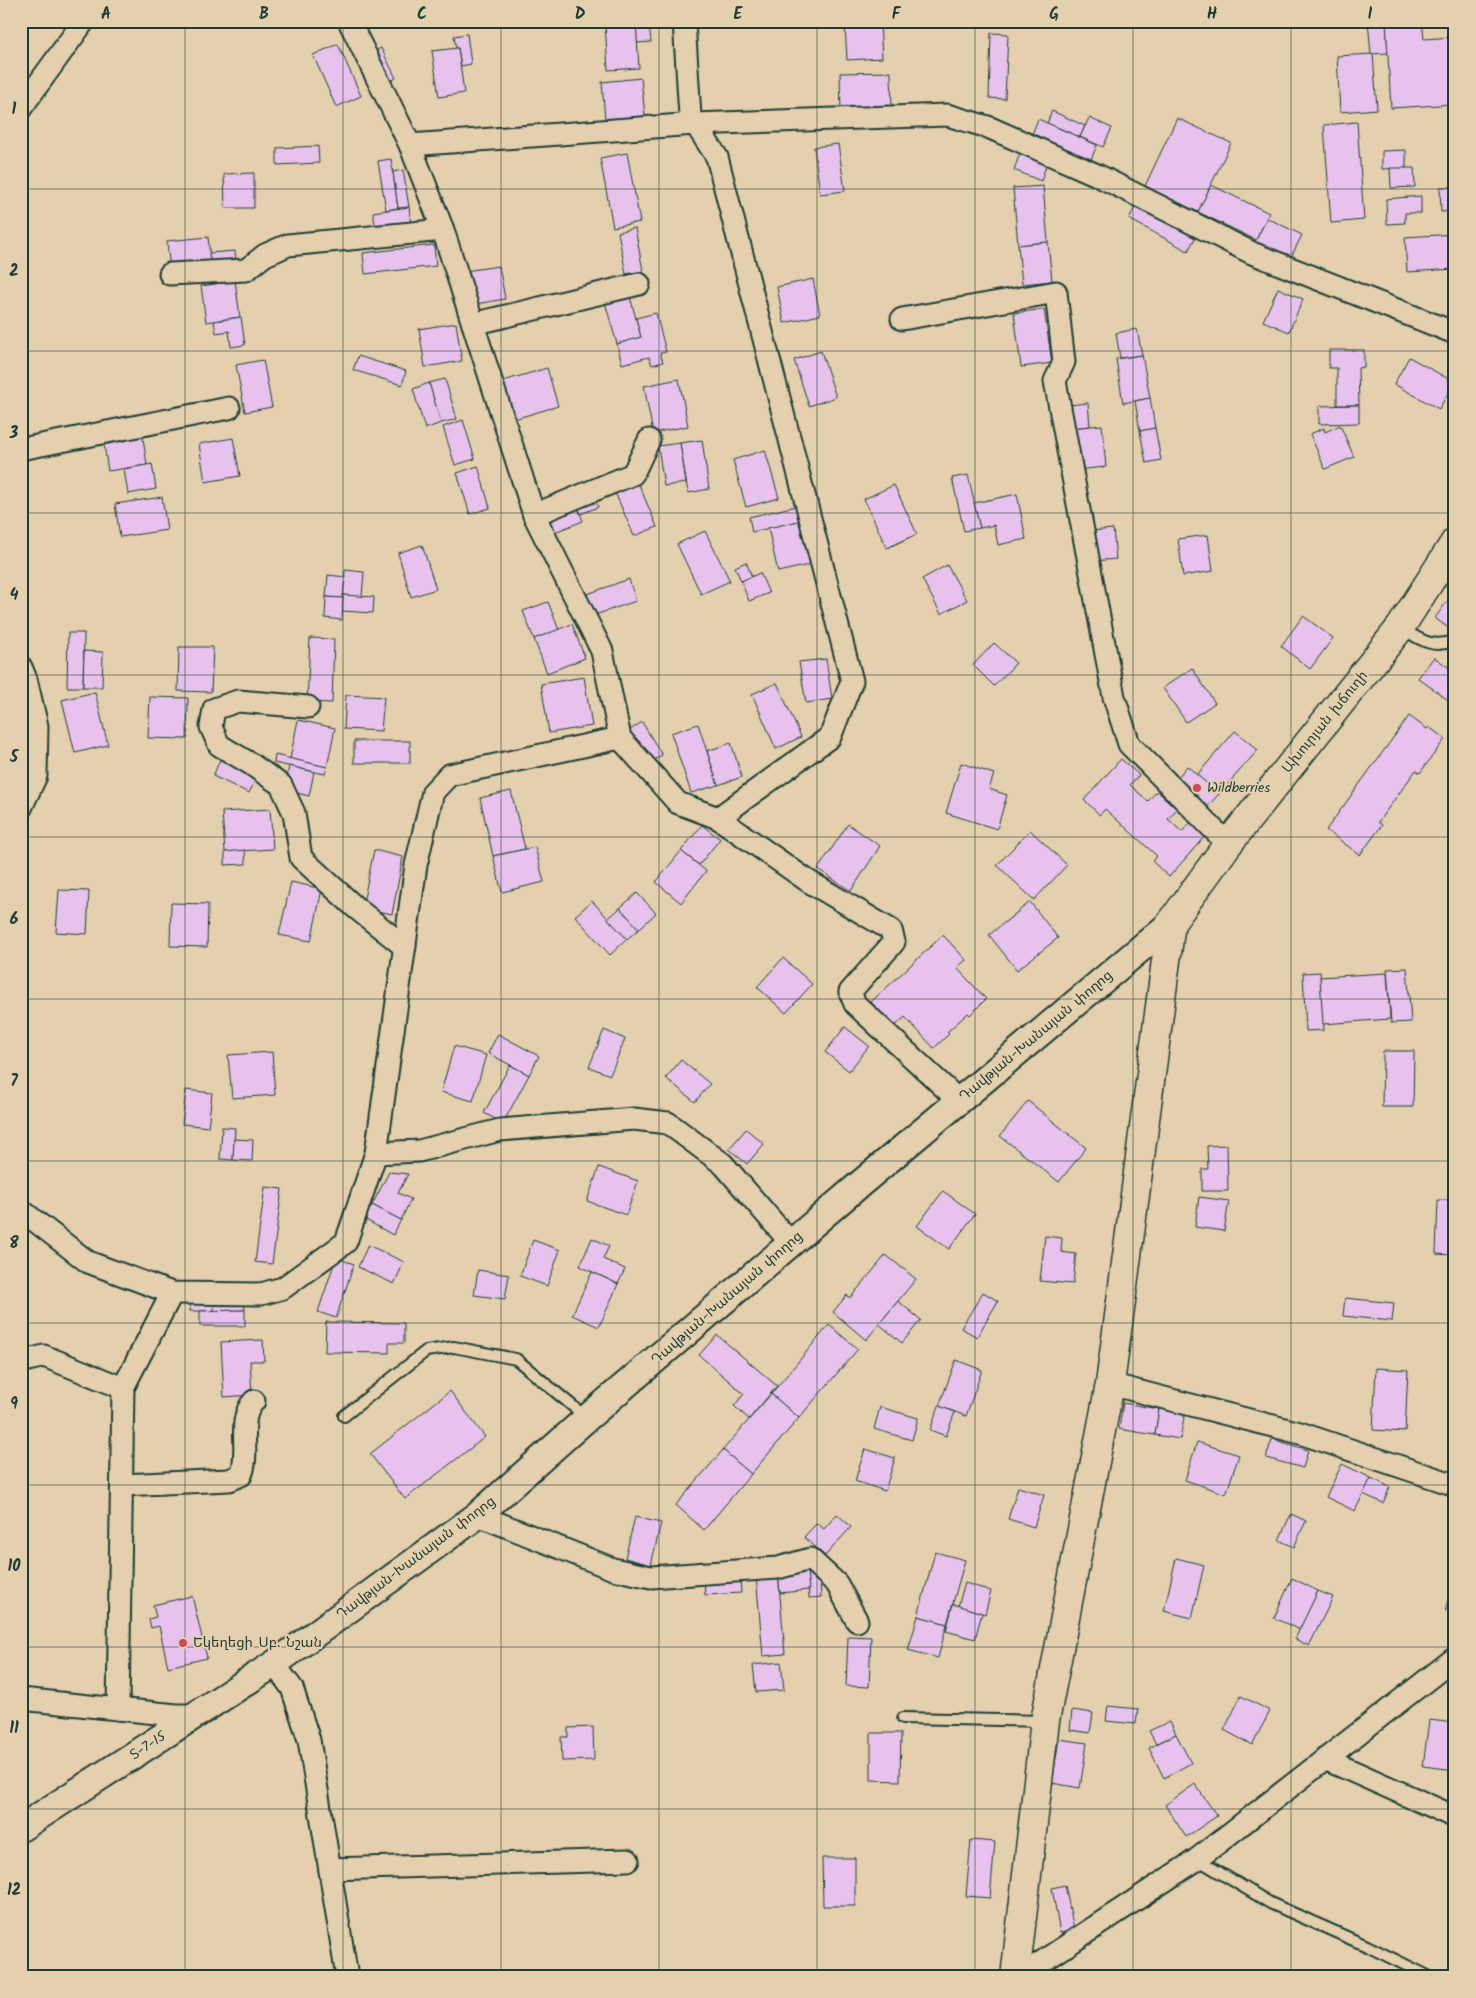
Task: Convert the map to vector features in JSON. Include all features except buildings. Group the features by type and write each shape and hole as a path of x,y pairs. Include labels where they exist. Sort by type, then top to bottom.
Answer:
{"main road":[{"name":"Ախուրյան խճուղի","path":"1171,923 1228,844 1400,628 1455,542"},
{"path":"1017,1977 1045,1721 1110,1384 1171,923"}],"street":[{"path":"21,108 84,21"},
{"path":"349,21 410,145 443,230 534,515 602,651 620,738 678,803 718,818 808,881 891,930 894,942 850,992 855,1004 959,1101"},
{"path":"684,21 690,116 717,157 852,682 830,737 718,818"},
{"path":"410,145 695,124 947,115 988,127 1097,175 1252,253 1455,333"},
{"path":"170,274 246,270 265,255 288,245 443,230"},
{"path":"473,324 639,284"},
{"path":"902,319 1056,292 1064,362 1055,381 1114,696 1129,744 1228,844"},
{"path":"21,448 228,408"},
{"path":"534,515 633,474 649,440"},
{"path":"21,667 26,679 37,726 36,776 21,808"},
{"path":"308,707 238,701 214,708 212,726 219,745 281,785 294,813 301,858 356,908 405,948"},
{"path":"21,1210 88,1262 172,1293 261,1294 283,1288 346,1242 376,1153 416,865 433,792 449,775 620,738"},
{"name":"Դավթյան-Խանայան փողոց","path":"274,1664 478,1515 790,1243 1171,923"},
{"path":"376,1153 419,1151 500,1130 634,1119 668,1123 723,1164 790,1243"},
{"path":"118,1709 123,1388 172,1293"},
{"path":"21,1362 44,1356 123,1388"},
{"path":"1110,1384 1300,1433 1455,1485"},
{"path":"122,1485 229,1480 241,1475 245,1465 245,1432 248,1408 254,1401"},
{"path":"478,1515 613,1569 651,1577 778,1568 810,1559 836,1584 857,1621"},
{"path":"1017,1977 1196,1860 1455,1658"},
{"path":"274,1664 292,1688 309,1740 347,1977"},
{"name":"Տ-7-15","path":"21,1828 274,1664"},
{"path":"21,1699 176,1715 197,1715"},
{"path":"1325,1760 1455,1817"},
{"path":"330,1870 628,1860"}],"lane":[{"path":"1400,628 1424,642 1444,645 1455,640"},
{"path":"344,1416 426,1351 454,1346 516,1359 587,1418"},
{"path":"902,1718 1045,1721"},
{"path":"1196,1860 1270,1903 1367,1946 1430,1977"}],"place":[{"name":"Wildberries","path":"1197,788"},
{"name":"Եկեղեցի Սբ. Նշան","path":"183,1643"}]}
